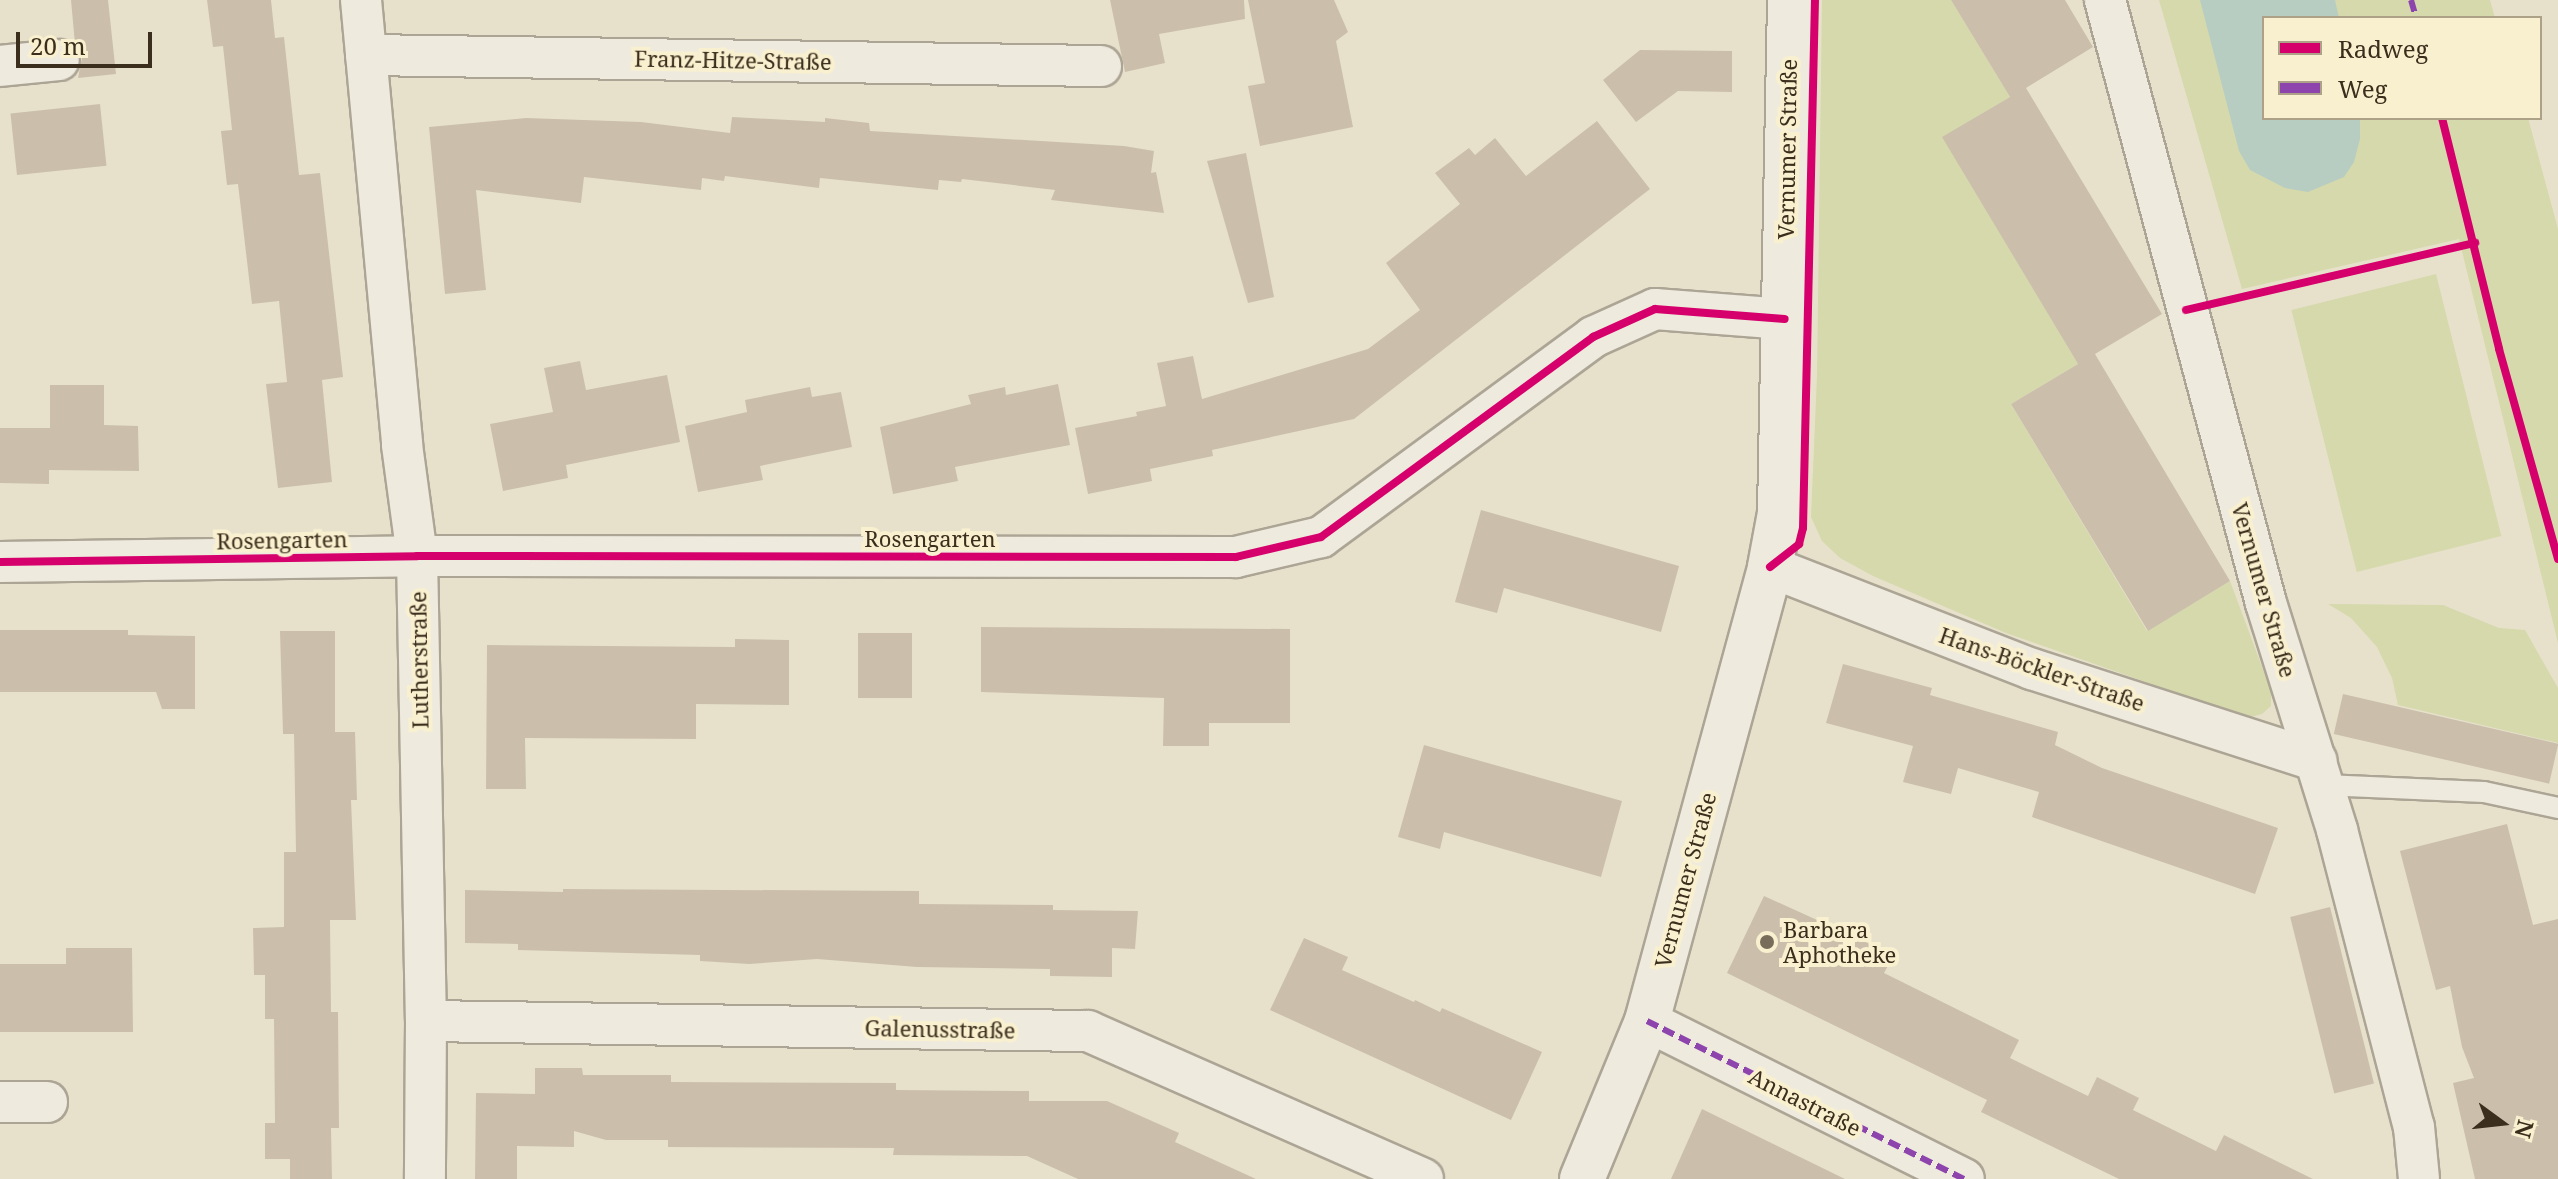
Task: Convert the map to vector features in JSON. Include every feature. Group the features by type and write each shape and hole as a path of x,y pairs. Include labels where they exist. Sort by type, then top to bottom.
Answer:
{"street":[{"name":"Lutherstraße","path":"361,0 402,445 417,556 426,1021 425,1179"},
{"name":"Vernumer Straße","path":"1582,1179 1647,1021 1770,567 1781,496 1790,0"},
{"name":"Vernumer Straße","path":"2105,0 2266,603 2320,773 2414,1127 2419,1179"},
{"name":"Franz-Hitze-Straße","path":"366,55 1101,66"},
{"path":"0,66 59,60"},
{"name":"Rosengarten","path":"0,562 417,556 1236,557 1321,537 1593,337 1655,309 1785,319"},
{"name":"Hans-Böckler-Straße","path":"1770,567 2032,669 2320,773"},
{"name":"Galenusstraße","path":"426,1021 1088,1031 1423,1179"},
{"name":"Annastraße","path":"1647,1021 1964,1179"},
{"path":"0,1102 47,1102"}],"lane":[{"path":"2320,773 2484,792 2558,808"}],"green space":[{"path":"1822,0 1951,0 2010,97 1943,137 2078,364 2011,404 2147,631 2230,581 2271,691 2271,706 2262,714 2251,717 2234,713 2006,633 1873,576 1840,558 1822,541 1811,517 1817,376"},
{"path":"2159,0 2490,0 2494,16 2262,16 2262,120 2529,120 2558,229 2558,643 2459,239 2242,289"},
{"path":"2436,274 2501,536 2357,572 2291,310"},
{"path":"2328,604 2443,605 2499,628 2525,630 2558,688 2558,743 2398,705 2392,678 2377,647 2351,618"}],"shaded area":[{"path":"2200,0 2335,0 2339,16 2262,16 2262,120 2360,120 2360,139 2354,162 2344,177 2308,192 2285,188 2250,170 2239,151"}],"building":[{"path":"71,0 108,0 116,74 78,78 82,58 75,44"},
{"path":"207,0 271,0 275,38 284,37 299,175 320,173 343,377 322,380 332,482 278,488 266,384 287,382 279,301 252,304 238,184 227,185 221,131 232,130 223,46 213,47"},
{"path":"1110,0 1244,0 1245,19 1159,34 1165,63 1125,72"},
{"path":"1248,0 1334,0 1348,32 1336,41 1353,127 1260,146 1248,86 1265,83"},
{"path":"1951,0 2065,0 2093,47 2026,88 2162,314 2095,354 2230,581 2148,631 2011,404 2078,364 1942,137 2010,97"},
{"path":"1640,50 1732,51 1732,92 1678,91 1636,122 1603,80"},
{"path":"100,104 106,166 17,175 10,113"},
{"path":"732,117 825,122 825,118 869,123 870,131 1124,146 1154,151 1151,173 1156,172 1164,213 1051,200 1055,190 962,179 961,182 939,180 938,190 820,178 819,188 725,176 724,181 702,178 701,190 584,177 581,203 476,190 486,290 445,294 429,127 526,118 641,122 730,133"},
{"path":"1597,121 1650,189 1354,419 1212,450 1213,456 1150,469 1152,481 1088,494 1075,428 1137,416 1136,412 1166,406 1157,363 1193,356 1202,399 1368,349 1420,310 1386,263 1460,204 1435,173 1469,148 1475,155 1495,138 1526,176"},
{"path":"1246,153 1274,297 1248,303 1207,161"},
{"path":"580,361 586,390 667,375 680,442 566,465 568,478 503,491 490,424 553,412 544,368"},
{"path":"1058,384 1070,445 955,467 958,481 893,494 880,427 971,404 968,395 1005,387 1006,395"},
{"path":"50,385 104,385 104,425 138,426 139,471 49,470 49,484 0,483 0,428 50,428"},
{"path":"810,387 812,397 841,392 852,447 760,466 763,480 698,492 685,426 747,412 745,400"},
{"path":"1481,510 1679,566 1661,632 1504,588 1497,613 1455,602"},
{"path":"981,627 1290,629 1290,723 1209,723 1209,746 1163,746 1164,698 981,692"},
{"path":"0,630 128,630 128,635 195,636 195,709 162,709 156,692 0,692"},
{"path":"280,631 335,631 335,732 355,732 357,800 351,800 356,920 330,920 331,1012 338,1012 339,1128 331,1128 332,1179 290,1179 290,1159 265,1159 265,1123 275,1123 274,1019 265,1019 265,975 254,975 253,928 284,927 284,852 296,852 294,734 283,734"},
{"path":"858,633 912,633 912,698 858,698"},
{"path":"735,639 789,640 789,705 696,704 696,739 525,738 526,789 486,789 487,645 735,647"},
{"path":"1843,664 1932,688 1930,695 2058,732 2055,745 2102,768 2278,828 2255,894 2032,817 2039,792 1958,768 1951,794 1903,782 1913,746 1826,723"},
{"path":"2343,694 2558,744 2549,784 2334,734"},
{"path":"1424,745 1622,801 1601,877 1444,832 1440,849 1398,837"},
{"path":"2507,824 2533,925 2558,919 2558,1179 2475,1179 2453,1083 2474,1078 2462,1047 2450,986 2436,990 2400,851"},
{"path":"563,889 919,891 919,904 1053,905 1053,910 1138,911 1135,949 1112,948 1112,977 1050,976 1050,969 917,967 817,959 749,964 700,961 700,955 518,950 518,944 465,943 465,890 563,892"},
{"path":"1764,896 1894,955 1884,973 2019,1040 2010,1058 2088,1096 2097,1077 2139,1098 2133,1110 2216,1151 2224,1135 2313,1179 2119,1179 1981,1112 1987,1100 1727,973"},
{"path":"2330,907 2374,1084 2334,1094 2290,917"},
{"path":"1304,938 1348,957 1342,970 1440,1012 1442,1008 1542,1052 1511,1120 1270,1010"},
{"path":"66,948 132,948 133,1032 0,1032 0,964 66,964"},
{"path":"535,1068 582,1068 583,1075 671,1075 671,1082 896,1083 896,1090 1029,1091 1029,1101 1107,1101 1179,1133 1175,1142 1256,1179 1078,1179 1027,1156 893,1155 894,1148 668,1147 668,1140 606,1140 574,1131 574,1147 517,1146 517,1179 475,1179 476,1093 535,1094"},
{"path":"1702,1109 1845,1179 1671,1179"}],"marked path":[{"path":"2411,0 2415,16"},
{"path":"1647,1021 1964,1179"}],"cycle path":[{"path":"1770,567 1799,544 1803,528 1815,0"},
{"path":"2442,120 2499,349 2558,559"},
{"path":"2186,310 2475,243"},
{"path":"0,562 417,556 1236,557 1321,537 1593,337 1655,309 1785,319"}],"place":[{"name":"Barbara Aphotheke","path":"1767,942"}]}
